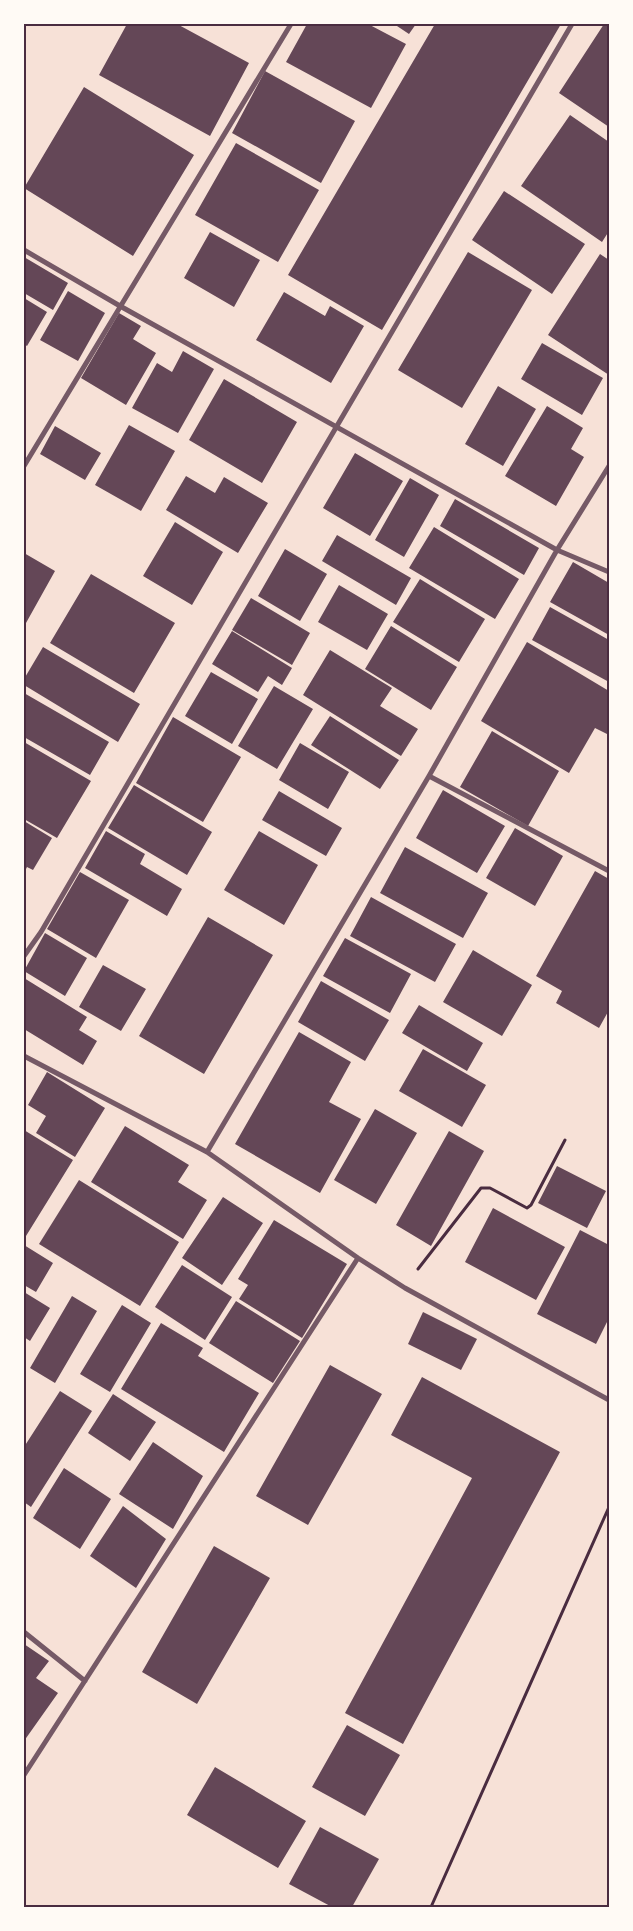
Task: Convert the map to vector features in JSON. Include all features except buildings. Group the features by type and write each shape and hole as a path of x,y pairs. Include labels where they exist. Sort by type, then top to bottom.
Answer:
{"street":[{"path":"24,466 291,24"},
{"path":"24,956 41,932 572,24"},
{"path":"24,250 120,306 557,550 609,572"},
{"path":"207,1152 429,776 557,550 609,466"},
{"path":"429,776 609,871"},
{"path":"24,1056 207,1152 358,1258 405,1288 609,1400"},
{"path":"24,1775 358,1258"},
{"path":"24,1632 85,1681"}],"path":[{"path":"405,1288 436,1244 481,1188 490,1188 527,1208 531,1205 565,1140"},
{"path":"431,1907 609,1507"}]}
